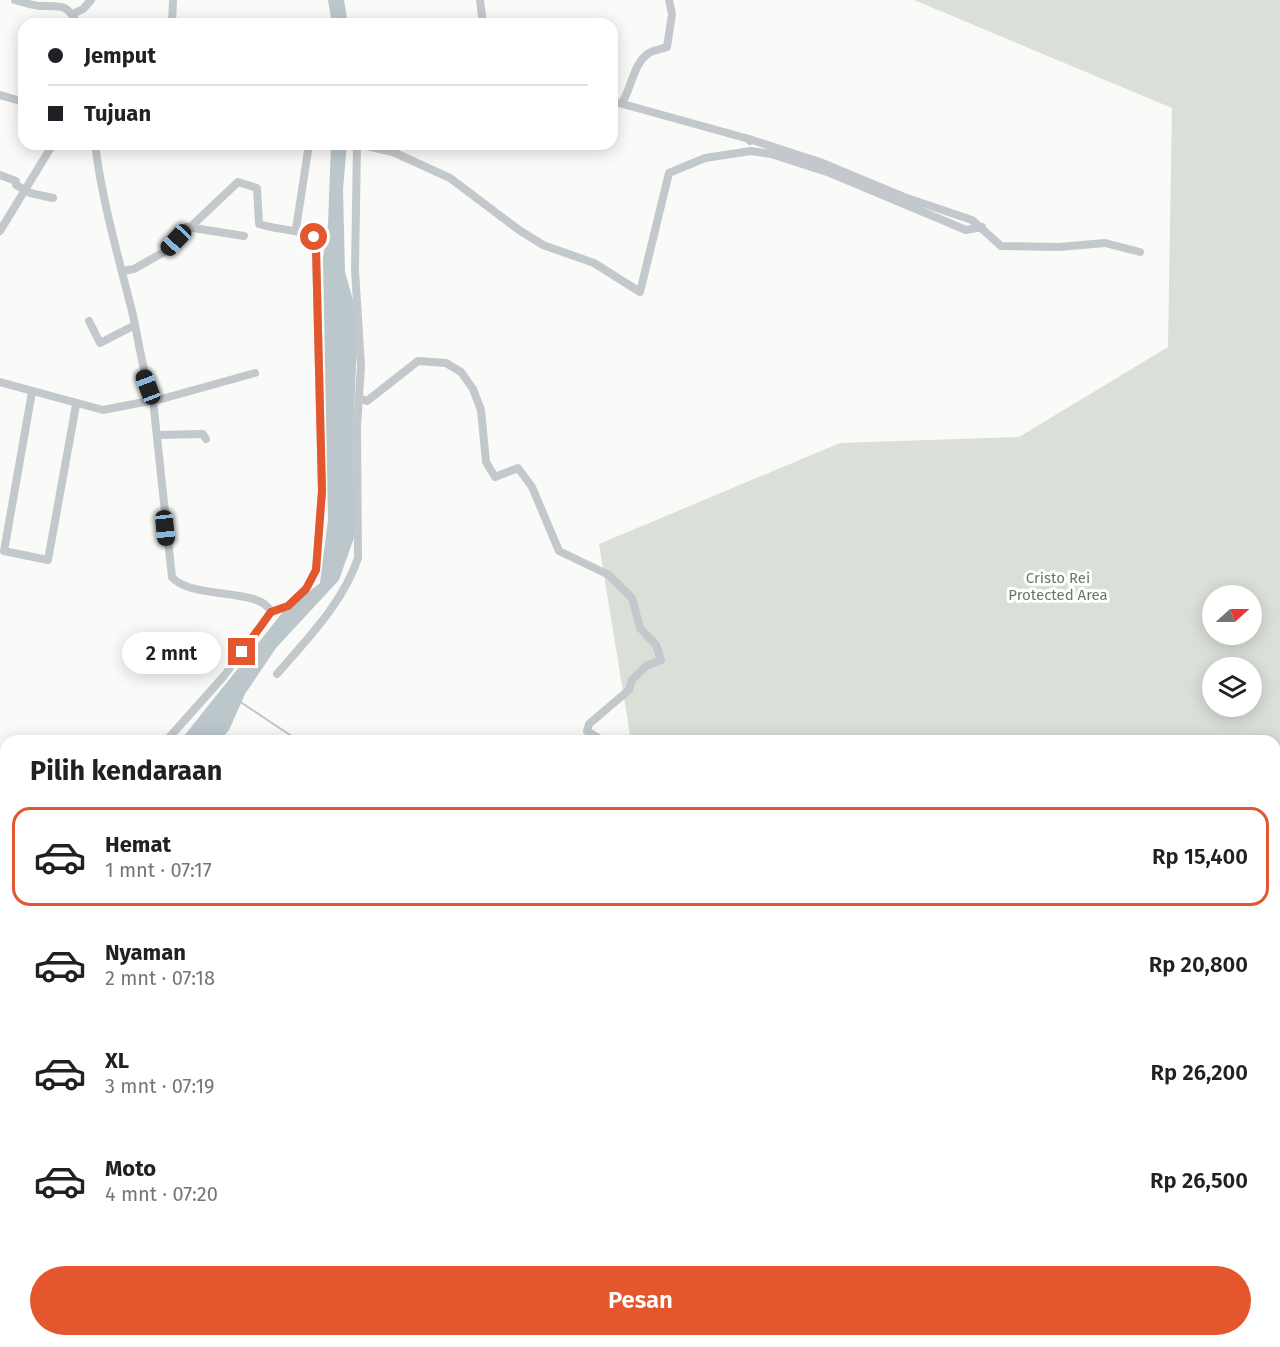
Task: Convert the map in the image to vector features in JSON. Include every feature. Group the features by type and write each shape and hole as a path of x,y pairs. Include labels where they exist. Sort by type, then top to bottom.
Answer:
{"street":[{"path":"15,0 43,6 56,4 73,14 75,18"},
{"path":"73,14 83,9 91,0"},
{"path":"172,18 173,0"},
{"path":"480,0 482,18"},
{"path":"622,103 630,91 643,59 649,52 667,47 672,14 669,0"},
{"path":"0,95 18,100"},
{"path":"618,102 749,139 820,162 855,178 972,220 982,227 996,244 1001,246 1059,247 1105,243 1118,244 1140,252"},
{"path":"749,139 751,151"},
{"path":"0,231 49,150"},
{"path":"96,150 144,374 153,400 158,435 161,492 172,577 180,583 210,592 258,600 268,606 271,612"},
{"path":"296,230 308,150"},
{"path":"277,674 321,622 352,576 357,558 361,366 355,259 357,150"},
{"path":"384,150 450,178 519,230 543,244 594,262 640,292 669,173 705,158 751,151 771,154 830,173 966,230 982,227"},
{"path":"0,175 16,181 16,185 25,190 53,198"},
{"path":"122,271 134,269 164,252 187,227 238,182 257,188 259,224 280,230 296,230 314,237 316,249 322,491 316,570 300,595 288,606 271,612 224,676 170,735"},
{"path":"187,227 244,236"},
{"path":"89,321 100,344 135,325"},
{"path":"359,398 367,401 418,361 446,363 461,372 473,388 481,410 486,462 495,477 518,468 532,488 536,501 551,526 559,551 609,575 632,598 640,628 656,645 661,660 646,666 632,680 629,690 589,724 586,731 589,735"},
{"path":"0,382 76,405 103,410 153,400 206,385 228,382 255,373"},
{"path":"32,392 4,551 48,560 76,405"},
{"path":"158,435 203,434 206,439"}],"green space":[{"name":"Cristo Rei Protected Area","path":"914,0 1280,0 1280,735 630,735 599,544 840,443 1019,437 1168,347 1172,108"}],"shaded area":[{"path":"328,0 344,0 347,18 331,18"},
{"path":"331,150 346,150 343,189 345,272 353,300 357,342 353,437 355,535 339,580 276,648 245,694 225,735 185,735 282,613 320,583 328,519 323,258 328,224"}],"waterway":[{"path":"239,701 290,735"}],"route":[{"path":"242,652 271,612 288,606 306,589 316,570 322,491 314,237"}]}
